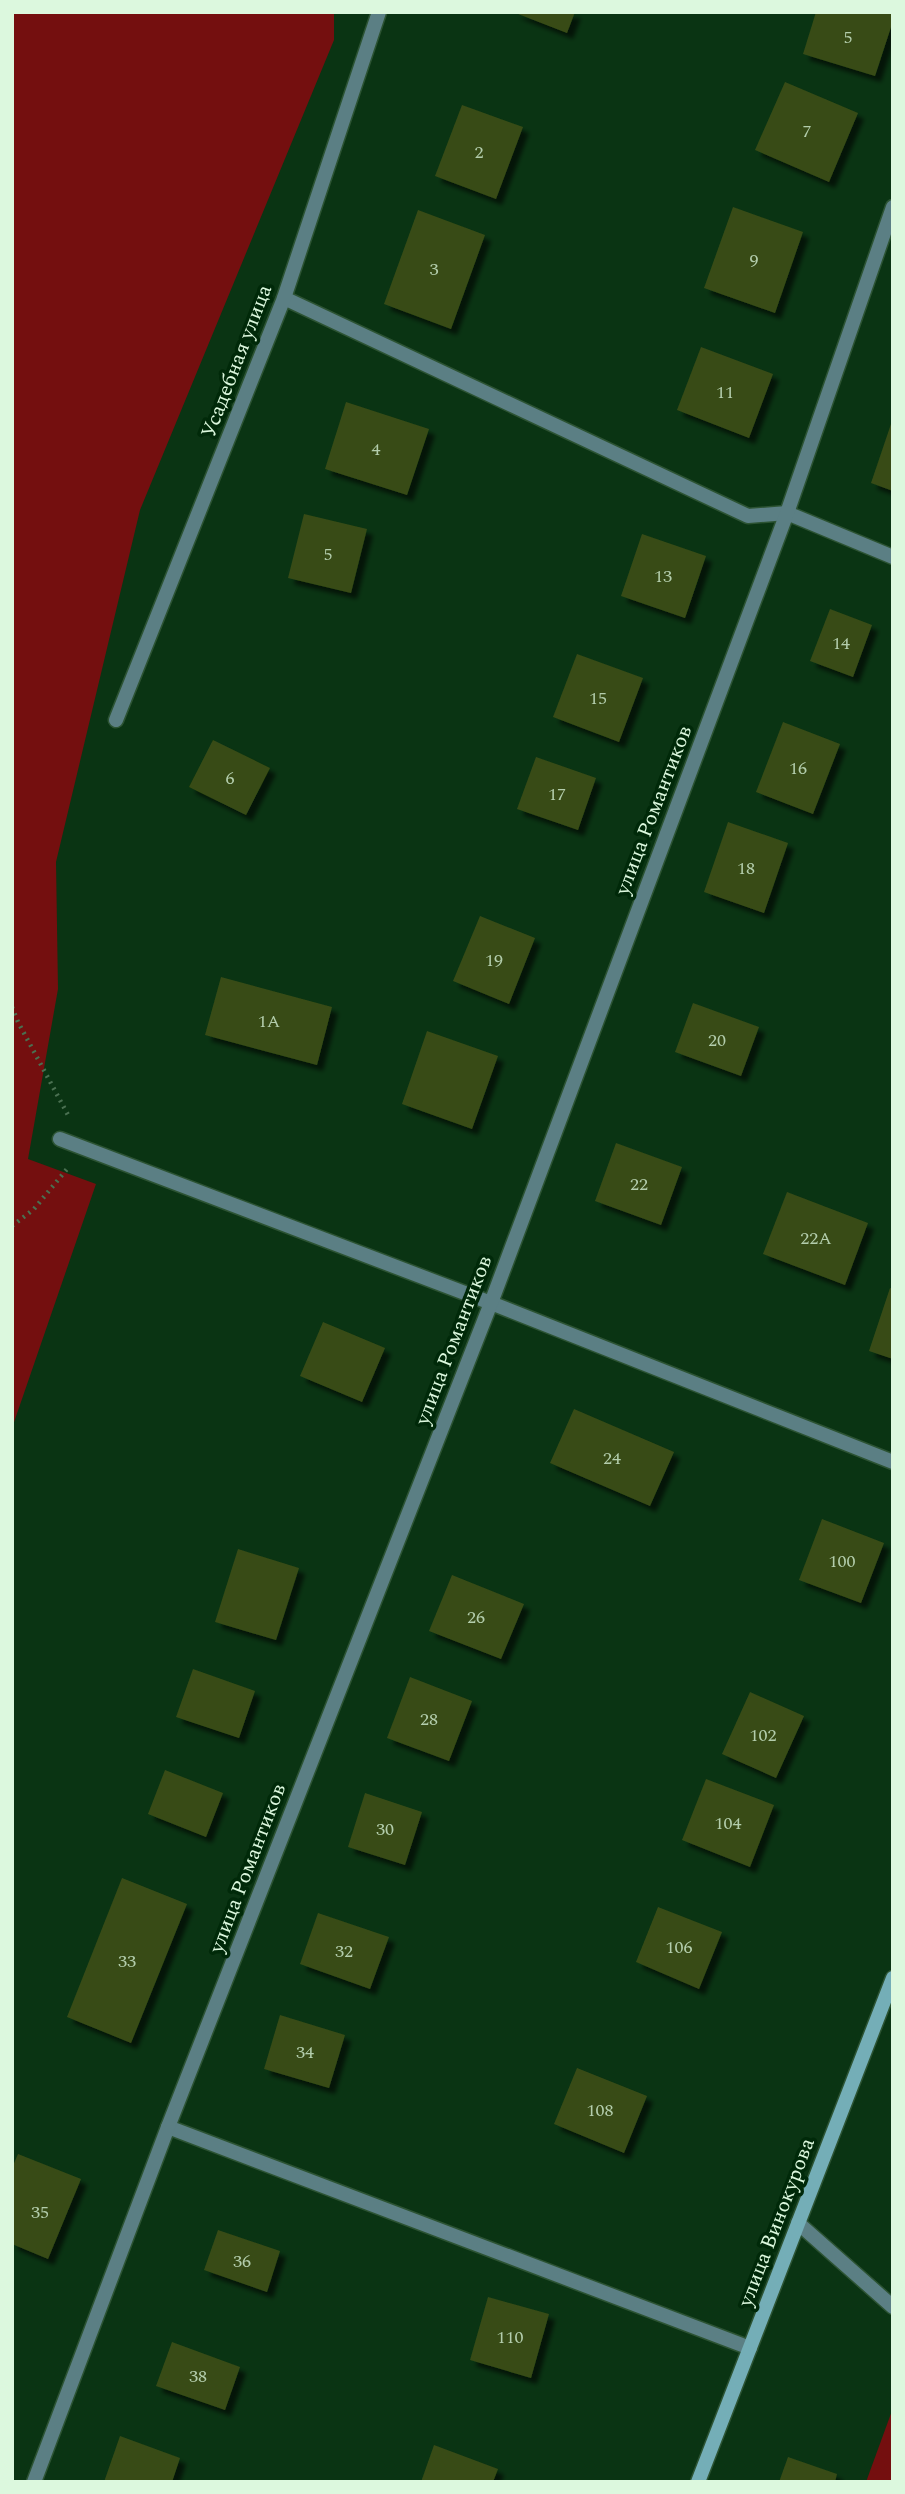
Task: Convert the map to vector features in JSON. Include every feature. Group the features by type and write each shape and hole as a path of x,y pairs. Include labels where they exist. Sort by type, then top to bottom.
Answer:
{"main road":[{"name":"улица Винокурова","path":"698,2482 893,1978"}],"street":[{"name":"Усадебная улица","path":"116,720 284,298 379,12"},
{"name":"улица Романтиков","path":"34,2482 168,2127 491,1303 787,513 893,207"},
{"path":"284,298 748,516 787,513 893,557"},
{"path":"60,1139 491,1303 893,1462"},
{"path":"168,2127 750,2348"},
{"path":"798,2223 893,2307"}],"path":[{"path":"12,1007 85,1148 34,1209 12,1226"}],"shaded area":[{"path":"12,12 334,12 334,40 140,510 56,862 58,989 28,1159 96,1184 12,1428"},
{"path":"893,2408 893,2482 866,2482"}],"building":[{"path":"513,12 575,12 567,33"},
{"path":"816,12 893,12 893,21 875,76 803,54"},
{"path":"785,82 858,113 829,182 755,150"},
{"path":"462,105 523,127 496,199 435,176"},
{"path":"733,207 803,232 775,313 704,288"},
{"path":"418,210 485,235 451,329 384,304"},
{"path":"701,347 773,374 749,438 677,410"},
{"path":"346,402 429,429 407,495 325,469"},
{"path":"893,421 893,491 871,483"},
{"path":"304,514 367,529 351,593 288,578"},
{"path":"642,534 706,556 685,618 621,596"},
{"path":"830,609 872,625 853,677 810,661"},
{"path":"577,654 643,678 619,742 553,717"},
{"path":"783,722 840,744 813,814 756,792"},
{"path":"213,740 270,768 246,815 189,787"},
{"path":"536,757 596,778 578,830 517,809"},
{"path":"728,822 788,843 764,913 704,892"},
{"path":"480,916 535,938 509,1004 453,981"},
{"path":"221,977 332,1007 317,1065 205,1035"},
{"path":"693,1003 759,1027 741,1076 675,1052"},
{"path":"427,1031 498,1056 472,1129 402,1104"},
{"path":"616,1143 682,1167 661,1225 595,1201"},
{"path":"787,1192 868,1223 845,1285 763,1254"},
{"path":"890,1288 893,1289 893,1359 869,1351"},
{"path":"323,1322 385,1348 362,1402 300,1376"},
{"path":"574,1409 674,1452 650,1506 550,1463"},
{"path":"822,1519 884,1543 861,1603 799,1580"},
{"path":"238,1549 299,1568 276,1640 215,1622"},
{"path":"452,1575 524,1604 501,1659 429,1631"},
{"path":"193,1669 255,1691 239,1738 176,1717"},
{"path":"410,1677 472,1701 449,1761 387,1738"},
{"path":"750,1692 804,1716 776,1778 722,1754"},
{"path":"165,1770 223,1793 206,1837 148,1814"},
{"path":"706,1779 774,1805 750,1867 682,1840"},
{"path":"365,1793 422,1812 405,1865 348,1847"},
{"path":"122,1878 187,1904 131,2043 67,2017"},
{"path":"658,1907 722,1932 699,1989 636,1962"},
{"path":"318,1913 389,1937 370,1989 300,1964"},
{"path":"280,2015 345,2035 329,2088 264,2069"},
{"path":"577,2068 647,2096 624,2153 554,2124"},
{"path":"18,2154 81,2179 48,2259 12,2244 12,2168"},
{"path":"218,2230 280,2251 267,2292 204,2270"},
{"path":"488,2297 549,2314 531,2378 470,2360"},
{"path":"172,2342 240,2367 225,2410 156,2386"},
{"path":"120,2436 180,2458 172,2482 104,2482"},
{"path":"434,2445 498,2469 493,2482 421,2482"},
{"path":"788,2457 837,2474 835,2482 779,2482"}]}
